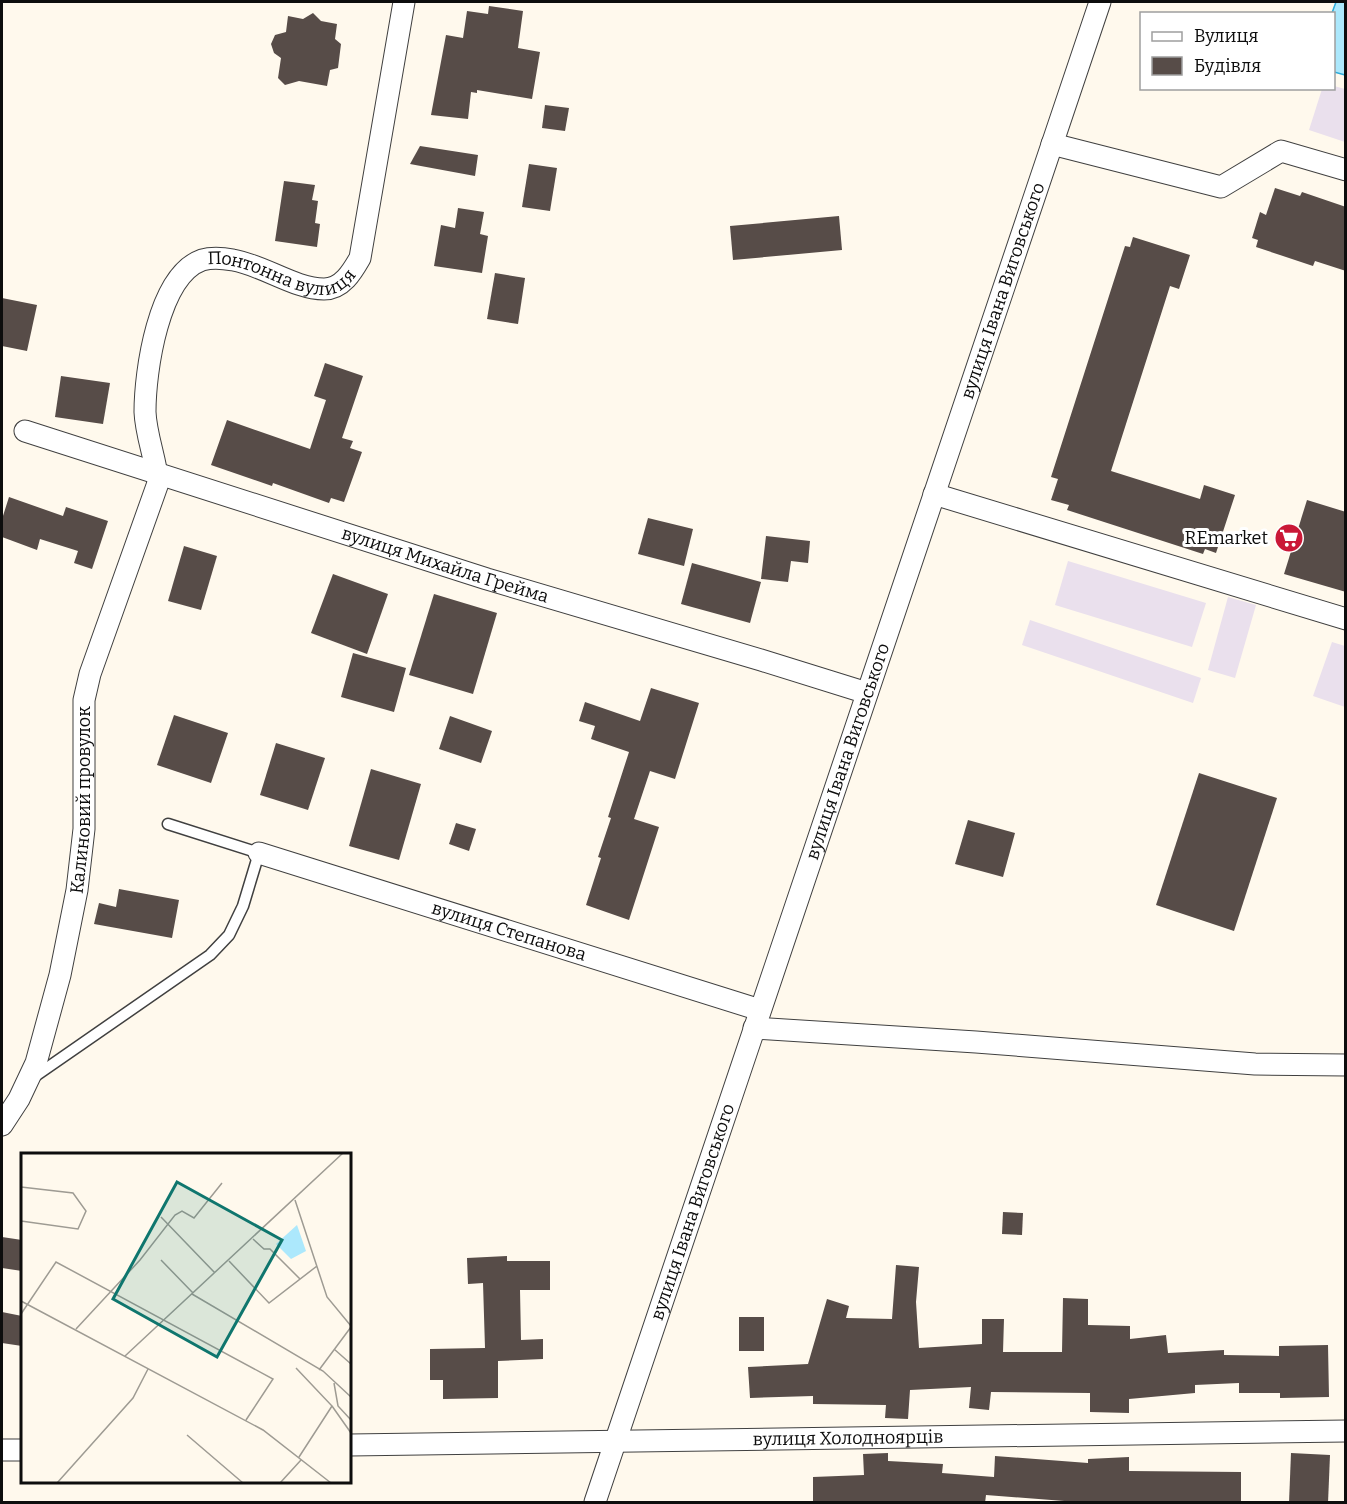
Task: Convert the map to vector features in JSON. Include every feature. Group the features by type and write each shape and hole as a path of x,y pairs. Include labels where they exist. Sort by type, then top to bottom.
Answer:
{"street":[{"name":"Понтонна вулиця","path":"157,472 147,427 145,402 148,376 162,311 178,280 188,268 201,260 216,258 233,260 324,289 335,287 344,280 360,258 404,2"},
{"name":"вулиця Івана Виговського","path":"595,1503 1100,2"},
{"path":"1052,144 1221,187 1281,151 1346,170"},
{"name":"вулиця Михайла Грейма","path":"25,431 487,579 867,693"},
{"name":"Калиновий провулок","path":"2,1125 19,1099 36,1063 57,986 77,890 84,829 84,700 90,674 158,483 157,472"},
{"path":"934,494 1346,619"},
{"name":"вулиця Степанова","path":"259,853 757,1019 976,1042 1255,1064 1346,1065"},
{"name":"вулиця Холодноярців","path":"351,1445 1346,1431"},
{"path":"2,1450 21,1450"}],"lane":[{"path":"27,1083 210,955 229,935 243,906 259,853 168,824"}],"shaded area":[{"path":"1335,86 1345,89 1345,142 1309,130 1322,90 1335,90"},
{"path":"1068,561 1206,603 1192,647 1055,605"},
{"path":"1228,597 1256,605 1235,678 1208,670"},
{"path":"1030,620 1201,678 1193,703 1022,645"},
{"path":"1332,642 1345,646 1345,707 1313,696"}],"water":[{"path":"1336,2 1345,2 1345,75 1335,72 1335,12 1332,12"}],"building":[{"path":"489,6 523,11 518,48 540,52 532,99 477,90 477,93 471,92 468,119 431,115 446,35 463,38 467,11 488,14"},
{"path":"313,13 321,21 337,24 335,39 341,44 338,68 330,70 327,86 299,81 285,85 278,78 281,58 274,53 271,44 275,35 286,32 288,16 303,19"},
{"path":"545,105 569,108 565,131 542,128"},
{"path":"420,146 478,155 475,176 410,164"},
{"path":"529,164 557,168 550,211 522,207"},
{"path":"284,181 315,185 312,200 318,201 315,223 320,224 317,247 275,241"},
{"path":"1275,188 1300,196 1302,192 1346,207 1346,271 1315,261 1313,266 1256,247 1258,240 1252,238 1260,212 1266,215"},
{"path":"458,208 484,212 480,234 488,236 482,273 434,266 441,225 455,228"},
{"path":"839,216 842,250 733,260 730,226"},
{"path":"1133,237 1190,255 1179,289 1170,286 1111,471 1200,499 1204,485 1235,495 1216,553 1205,549 1203,554 1067,510 1069,505 1051,500 1058,479 1051,477 1125,246 1130,247"},
{"path":"495,273 525,278 518,324 487,319"},
{"path":"2,298 37,305 27,351 2,346"},
{"path":"325,363 363,376 342,438 353,441 350,448 362,452 344,502 331,498 329,503 273,483 272,486 211,465 227,420 310,449 326,400 314,396"},
{"path":"61,376 110,383 103,424 55,417"},
{"path":"9,497 63,516 66,507 108,521 92,569 74,563 78,551 40,539 37,550 2,537 2,519"},
{"path":"1307,500 1346,512 1346,592 1284,574"},
{"path":"648,518 693,529 684,566 638,554"},
{"path":"766,536 810,541 808,563 791,561 788,582 761,579"},
{"path":"184,546 217,556 201,610 168,601"},
{"path":"692,563 761,582 750,623 681,604"},
{"path":"333,574 388,594 367,654 311,633"},
{"path":"434,594 497,613 473,694 409,675"},
{"path":"353,653 406,668 394,712 341,697"},
{"path":"651,688 699,703 675,779 650,771 634,819 659,827 629,920 586,905 611,818 608,817 629,752 591,739 595,726 579,721 585,702 640,721"},
{"path":"174,715 228,733 211,783 157,765"},
{"path":"450,716 492,731 481,763 439,749"},
{"path":"276,743 325,758 308,810 260,795"},
{"path":"371,769 421,784 399,860 349,846"},
{"path":"1199,773 1277,798 1234,931 1156,905"},
{"path":"968,820 1015,833 1003,877 955,864"},
{"path":"456,823 476,829 469,851 449,844"},
{"path":"119,889 179,900 172,938 94,924 99,903 116,907"},
{"path":"1003,1212 1023,1213 1022,1235 1002,1234"},
{"path":"2,1237 21,1240 21,1271 2,1268"},
{"path":"507,1256 507,1261 550,1261 550,1290 520,1290 521,1340 543,1339 543,1359 498,1361 498,1398 443,1399 443,1380 430,1380 430,1349 485,1348 483,1283 468,1284 467,1258"},
{"path":"896,1265 919,1267 916,1302 919,1348 982,1344 982,1319 1004,1319 1003,1352 1062,1352 1063,1298 1088,1299 1088,1325 1130,1326 1130,1339 1166,1335 1168,1353 1224,1350 1224,1355 1279,1356 1279,1346 1328,1345 1329,1397 1280,1398 1280,1393 1239,1393 1239,1383 1195,1385 1195,1393 1129,1399 1129,1413 1090,1412 1090,1393 991,1392 989,1410 969,1408 971,1387 910,1390 908,1419 885,1418 886,1405 813,1404 813,1396 750,1398 748,1367 808,1364 827,1299 849,1306 846,1318 892,1319"},
{"path":"2,1312 21,1316 21,1346 2,1343"},
{"path":"739,1317 764,1317 764,1351 739,1351"},
{"path":"888,1453 888,1461 943,1464 942,1473 994,1477 995,1456 1088,1463 1088,1459 1129,1457 1129,1471 1241,1472 1241,1503 1090,1503 986,1495 985,1503 813,1503 813,1477 864,1475 863,1454"},
{"path":"1291,1453 1330,1455 1328,1503 1289,1503"}],"place":[{"name":"REmarket","path":"1289,538"}]}
